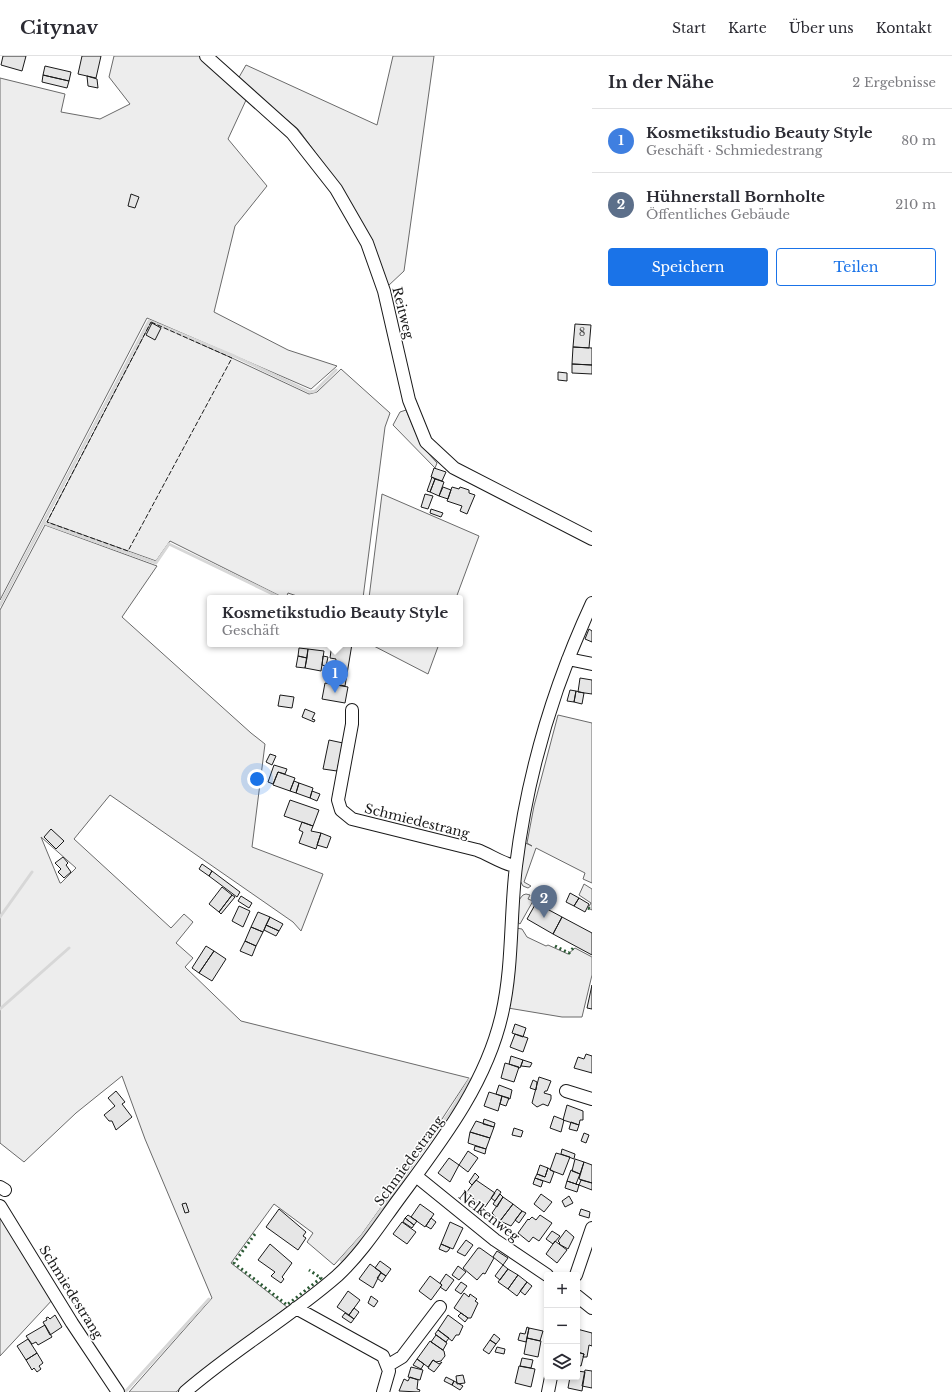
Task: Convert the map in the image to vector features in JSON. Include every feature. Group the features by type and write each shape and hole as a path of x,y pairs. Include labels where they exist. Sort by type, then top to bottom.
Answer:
{"street":[{"name":"Reitweg","path":"206,56 292,132 336,189 367,243 384,291 409,400 426,442 454,468 592,539"},
{"name":"Schmiedestrang","path":"185,1392 337,1275 362,1249 464,1108 481,1075 502,1016 507,988 516,866 529,792 544,733 568,659 592,603"},
{"path":"568,659 592,664"},
{"name":"Schmiedestrang","path":"352,710 352,724 338,800 341,810 352,819 477,850 492,855 509,865 516,866"},
{"path":"566,1091 592,1099"},
{"name":"Nelkenweg","path":"416,1176 495,1240 544,1273"},
{"name":"Schmiedestrang","path":"1,1206 72,1323 118,1392"},
{"path":"577,1272 592,1228"},
{"path":"580,1298 592,1308"},
{"path":"387,1366 402,1357 440,1307"},
{"path":"296,1308 383,1356 389,1371 383,1392"},
{"path":"548,1392 550,1380"}],"shaded area":[{"path":"114,56 200,56 247,98 228,139 267,186 235,226 214,312 288,350 337,366 311,389 147,318 0,600 0,78 65,94 61,112 100,119 130,104 109,77"},
{"path":"393,56 434,56 404,271 388,286 341,187 298,129 238,79 246,65 377,125"},
{"path":"151,322 309,394 317,392 341,369 390,413 385,427 363,595 294,595 288,593 287,595 278,595 170,541 156,561 47,522"},
{"path":"406,410 421,445 437,463 435,468 393,425 400,412"},
{"path":"382,494 479,536 457,595 369,595"},
{"path":"45,525 157,566 122,617 265,744 252,847 323,874 301,931 293,922 110,795 74,839 171,928 184,914 193,922 176,943 193,958 185,967 241,1021 469,1078 417,1157 362,1234 334,1265 307,1242 313,1233 274,1204 231,1263 287,1307 176,1392 129,1392 212,1298 145,1139 122,1076 76,1113 24,1162 0,1143 0,610","holes":["41,837 76,868 60,883"]},
{"path":"376,647 438,647 428,674"},
{"path":"558,715 592,723 592,883 583,879 585,873 536,848 524,882 531,886 528,888 523,886 518,877 523,842 532,846 527,843 534,806"},
{"path":"584,884 592,889 592,910 588,908 591,903 579,895"},
{"path":"523,895 530,895 528,899 533,901 520,924 516,921 518,901"},
{"path":"516,928 522,929 527,937 546,946 548,945 568,954 575,948 592,957 592,975 582,1017 562,1017 508,1008"},
{"path":"0,1212 54,1298 0,1356"}],"building":[{"path":"3,56 26,56 22,71 1,65"},
{"path":"82,56 101,56 96,78 78,74"},
{"path":"45,66 71,72 69,81 43,75"},
{"path":"43,75 69,81 67,88 42,82"},
{"path":"87,76 97,79 98,88 88,86"},
{"path":"131,194 139,197 135,208 128,206"},
{"path":"152,323 161,328 155,340 146,335"},
{"path":"575,324 591,325 589,348 573,347"},
{"path":"573,347 592,348 592,365 572,364"},
{"path":"572,364 592,365 592,374 572,373"},
{"path":"558,372 567,373 567,381 558,380"},
{"path":"434,468 446,472 442,481 431,477"},
{"path":"432,477 435,479 430,492 427,491"},
{"path":"435,479 444,482 439,496 430,492"},
{"path":"443,487 451,490 448,499 439,496"},
{"path":"452,487 459,489 460,487 469,490 469,493 475,495 467,514 460,511 462,506 447,501"},
{"path":"425,494 433,496 428,509 421,507"},
{"path":"431,509 443,513 441,517 430,513"},
{"path":"589,629 592,631 592,642 585,639"},
{"path":"332,647 352,647 345,686 335,684 337,667 335,665 336,659 330,658"},
{"path":"299,648 308,649 307,658 298,656"},
{"path":"308,649 324,651 321,671 305,668"},
{"path":"298,656 307,658 305,668 296,667"},
{"path":"323,656 328,657 326,666 322,665"},
{"path":"580,678 592,680 592,694 578,692"},
{"path":"325,683 348,687 345,703 322,699"},
{"path":"570,690 576,691 574,702 567,701"},
{"path":"576,691 584,693 582,704 574,702"},
{"path":"280,695 294,697 292,708 278,706"},
{"path":"305,709 315,713 312,719 315,720 314,722 302,717"},
{"path":"329,740 343,743 337,771 323,769"},
{"path":"270,754 276,756 272,765 266,762"},
{"path":"274,765 287,769 285,774 278,772 273,784 268,782"},
{"path":"278,772 295,778 290,791 273,785"},
{"path":"294,781 299,783 296,793 290,791"},
{"path":"299,783 313,788 310,798 296,793"},
{"path":"312,791 320,794 317,801 310,798"},
{"path":"290,800 319,810 313,826 284,816"},
{"path":"302,822 313,826 311,831 321,833 316,849 299,843 303,832 299,830"},
{"path":"51,829 64,841 56,849 44,837"},
{"path":"321,833 331,837 327,848 317,845"},
{"path":"63,857 68,863 66,865 71,872 64,878 58,872 61,869 55,863"},
{"path":"202,864 212,871 209,876 199,869"},
{"path":"212,871 240,892 237,897 209,876"},
{"path":"222,887 232,895 219,912 209,904"},
{"path":"570,893 579,898 574,906 566,902"},
{"path":"232,895 235,897 221,914 219,912"},
{"path":"241,896 252,903 249,908 238,901"},
{"path":"579,898 589,904 585,912 574,906"},
{"path":"536,903 562,917 553,934 527,919"},
{"path":"239,906 250,911 243,927 232,921"},
{"path":"258,912 270,917 263,932 251,927"},
{"path":"270,917 283,924 279,931 266,925"},
{"path":"562,917 592,933 592,955 553,934"},
{"path":"266,925 279,931 276,936 264,930"},
{"path":"251,927 263,932 256,946 245,941"},
{"path":"245,941 256,946 252,956 240,951"},
{"path":"206,946 214,951 199,973 192,968"},
{"path":"214,951 226,959 212,981 199,973"},
{"path":"592,985 592,1009 587,1008"},
{"path":"515,1024 526,1028 523,1037 512,1033"},
{"path":"515,1034 528,1038 523,1052 510,1047"},
{"path":"586,1054 592,1056 592,1073 574,1068 578,1057 584,1059"},
{"path":"511,1056 523,1060 520,1068 509,1064"},
{"path":"523,1060 532,1063 530,1067 521,1066"},
{"path":"505,1063 519,1067 514,1082 501,1078"},
{"path":"539,1077 551,1081 547,1091 544,1093 551,1095 548,1106 543,1104 537,1107 532,1103"},
{"path":"533,1080 537,1082 536,1090 530,1088"},
{"path":"499,1085 512,1090 510,1099 496,1094"},
{"path":"116,1091 125,1102 122,1104 132,1117 116,1130 112,1121 109,1121 104,1115 115,1106 108,1098"},
{"path":"489,1092 502,1096 498,1111 484,1106"},
{"path":"502,1096 509,1098 506,1106 500,1104"},
{"path":"567,1105 583,1111 583,1120 580,1120 579,1125 563,1120"},
{"path":"554,1116 564,1120 561,1132 550,1128"},
{"path":"484,1119 495,1123 494,1127 483,1124"},
{"path":"476,1121 494,1127 490,1138 470,1132"},
{"path":"571,1122 579,1125 577,1131 569,1129"},
{"path":"514,1128 523,1131 521,1137 512,1135"},
{"path":"470,1132 490,1138 486,1149 468,1143"},
{"path":"584,1133 589,1135 586,1143 581,1141"},
{"path":"475,1146 486,1149 485,1154 474,1150"},
{"path":"562,1149 575,1154 574,1159 561,1154"},
{"path":"468,1151 478,1158 468,1172 459,1165"},
{"path":"556,1153 570,1157 563,1175 550,1170"},
{"path":"449,1158 459,1165 450,1182 438,1173"},
{"path":"575,1159 584,1162 580,1174 572,1171"},
{"path":"584,1162 592,1165 592,1183 579,1179"},
{"path":"540,1165 548,1168 545,1177 537,1174"},
{"path":"548,1168 554,1172 550,1183 535,1178 537,1174 545,1177"},
{"path":"571,1170 580,1174 576,1184 567,1181"},
{"path":"475,1173 479,1177 472,1185 469,1182"},
{"path":"535,1178 543,1181 541,1187 533,1184"},
{"path":"476,1180 495,1193 485,1207 473,1201 474,1199 466,1193"},
{"path":"581,1180 592,1183 592,1190 579,1185"},
{"path":"567,1181 579,1185 577,1192 565,1188"},
{"path":"497,1189 501,1192 495,1201 491,1198"},
{"path":"500,1194 503,1197 497,1207 493,1204"},
{"path":"541,1194 552,1202 544,1212 534,1204"},
{"path":"569,1196 573,1203 565,1207 562,1201"},
{"path":"503,1197 513,1204 500,1221 492,1213"},
{"path":"186,1203 189,1212 185,1213 182,1204"},
{"path":"420,1204 434,1214 425,1227 411,1217"},
{"path":"513,1204 522,1211 511,1226 500,1221"},
{"path":"279,1209 306,1232 303,1236 306,1238 298,1250 266,1227"},
{"path":"581,1209 590,1212 589,1218 579,1215"},
{"path":"522,1211 526,1213 519,1223 515,1220"},
{"path":"408,1215 417,1221 414,1225 405,1218"},
{"path":"540,1215 552,1223 539,1241 533,1237 529,1242 518,1233 528,1219 529,1220 532,1217 536,1220"},
{"path":"405,1218 414,1225 412,1228 403,1222"},
{"path":"431,1218 436,1222 431,1229 426,1226"},
{"path":"402,1222 416,1232 407,1244 393,1234"},
{"path":"450,1222 463,1228 453,1249 441,1244"},
{"path":"566,1230 574,1237 568,1249 559,1244 560,1243 558,1241"},
{"path":"552,1231 560,1236 553,1244 546,1239"},
{"path":"466,1240 473,1245 465,1256 457,1252"},
{"path":"555,1241 567,1250 557,1263 546,1254"},
{"path":"270,1244 292,1263 282,1277 284,1279 281,1283 271,1276 275,1272 258,1260"},
{"path":"441,1244 450,1248 448,1251 446,1252 439,1249"},
{"path":"478,1248 494,1258 485,1274 483,1273 477,1280 463,1268"},
{"path":"497,1251 508,1258 503,1265 493,1257"},
{"path":"380,1261 391,1269 386,1276 375,1268"},
{"path":"370,1264 381,1272 373,1288 359,1279"},
{"path":"503,1265 508,1269 500,1280 495,1276"},
{"path":"458,1266 466,1272 459,1280 452,1275"},
{"path":"508,1269 518,1275 508,1289 498,1282"},
{"path":"381,1273 386,1276 382,1282 377,1278"},
{"path":"446,1274 454,1280 446,1291 440,1287 442,1285 440,1283"},
{"path":"518,1275 527,1282 517,1296 508,1289"},
{"path":"430,1276 442,1285 431,1300 419,1291"},
{"path":"461,1282 467,1286 461,1294 455,1290"},
{"path":"527,1282 532,1286 525,1295 520,1291"},
{"path":"348,1291 360,1300 349,1315 337,1307"},
{"path":"464,1293 469,1297 470,1294 477,1299 475,1301 478,1303 471,1318 468,1318 454,1308"},
{"path":"371,1296 378,1301 374,1307 368,1303"},
{"path":"354,1308 359,1312 354,1319 349,1315"},
{"path":"345,1313 354,1319 351,1323 342,1317"},
{"path":"461,1313 468,1318 465,1322 458,1316"},
{"path":"55,1315 62,1327 50,1335 43,1322 47,1320 46,1318 48,1317 50,1319"},
{"path":"448,1315 463,1326 459,1335 456,1335 452,1341 438,1330"},
{"path":"45,1325 52,1337 38,1345 36,1342 32,1344 26,1336"},
{"path":"527,1327 529,1328 526,1342 518,1340 520,1333 525,1334"},
{"path":"529,1328 543,1331 540,1341 527,1338"},
{"path":"438,1330 449,1338 446,1342 435,1334"},
{"path":"580,1330 592,1333 592,1346 589,1345 587,1357 583,1357 584,1354 580,1353"},
{"path":"494,1334 500,1339 496,1344 490,1340"},
{"path":"436,1335 447,1343 443,1350 431,1342"},
{"path":"527,1338 541,1341 538,1357 524,1354"},
{"path":"28,1339 37,1353 26,1360 17,1346"},
{"path":"490,1340 496,1344 489,1354 483,1350"},
{"path":"430,1341 444,1351 445,1356 441,1361 436,1362 433,1360 428,1367 417,1359"},
{"path":"497,1347 505,1349 504,1354 495,1352"},
{"path":"37,1353 43,1363 39,1366 41,1369 37,1372 34,1368 32,1370 26,1360"},
{"path":"580,1353 584,1354 580,1366"},
{"path":"522,1358 533,1360 531,1368 520,1366"},
{"path":"417,1359 424,1364 421,1369 413,1365"},
{"path":"433,1360 439,1364 442,1362 434,1372 428,1368"},
{"path":"519,1366 535,1369 531,1387 515,1383"},
{"path":"411,1367 423,1370 420,1380 408,1377"},
{"path":"585,1370 592,1371 592,1388 582,1386"},
{"path":"580,1371 585,1372 582,1391 568,1388 569,1380 580,1380"},
{"path":"463,1375 465,1383 457,1384 456,1376"},
{"path":"410,1377 418,1380 417,1389 420,1390 419,1392 399,1391 404,1379 408,1381"},
{"path":"446,1377 454,1381 452,1385 444,1381"},
{"path":"454,1381 463,1386 460,1390 452,1385"}],"waterway":[{"path":"0,605 149,321 234,356 310,392 315,391 336,370"},
{"path":"44,523 156,563 169,544 275,595"},
{"path":"0,917 32,872"},
{"path":"0,1009 69,948"},
{"path":"341,1260 363,1235 452,1109 470,1079"},
{"path":"125,1392 209,1299"}],"hedge":[{"path":"588,908 592,910"},
{"path":"555,946 569,953 574,947"},
{"path":"255,1234 234,1263 287,1305 321,1278 309,1270"}],"fence":[{"path":"151,322 232,358 128,551 47,522 151,322"}],"place":[{"name":"Kosmetikstudio Beauty Style","path":"335,693"},
{"name":"Hühnerstall Bornholte","path":"544,918"}]}
